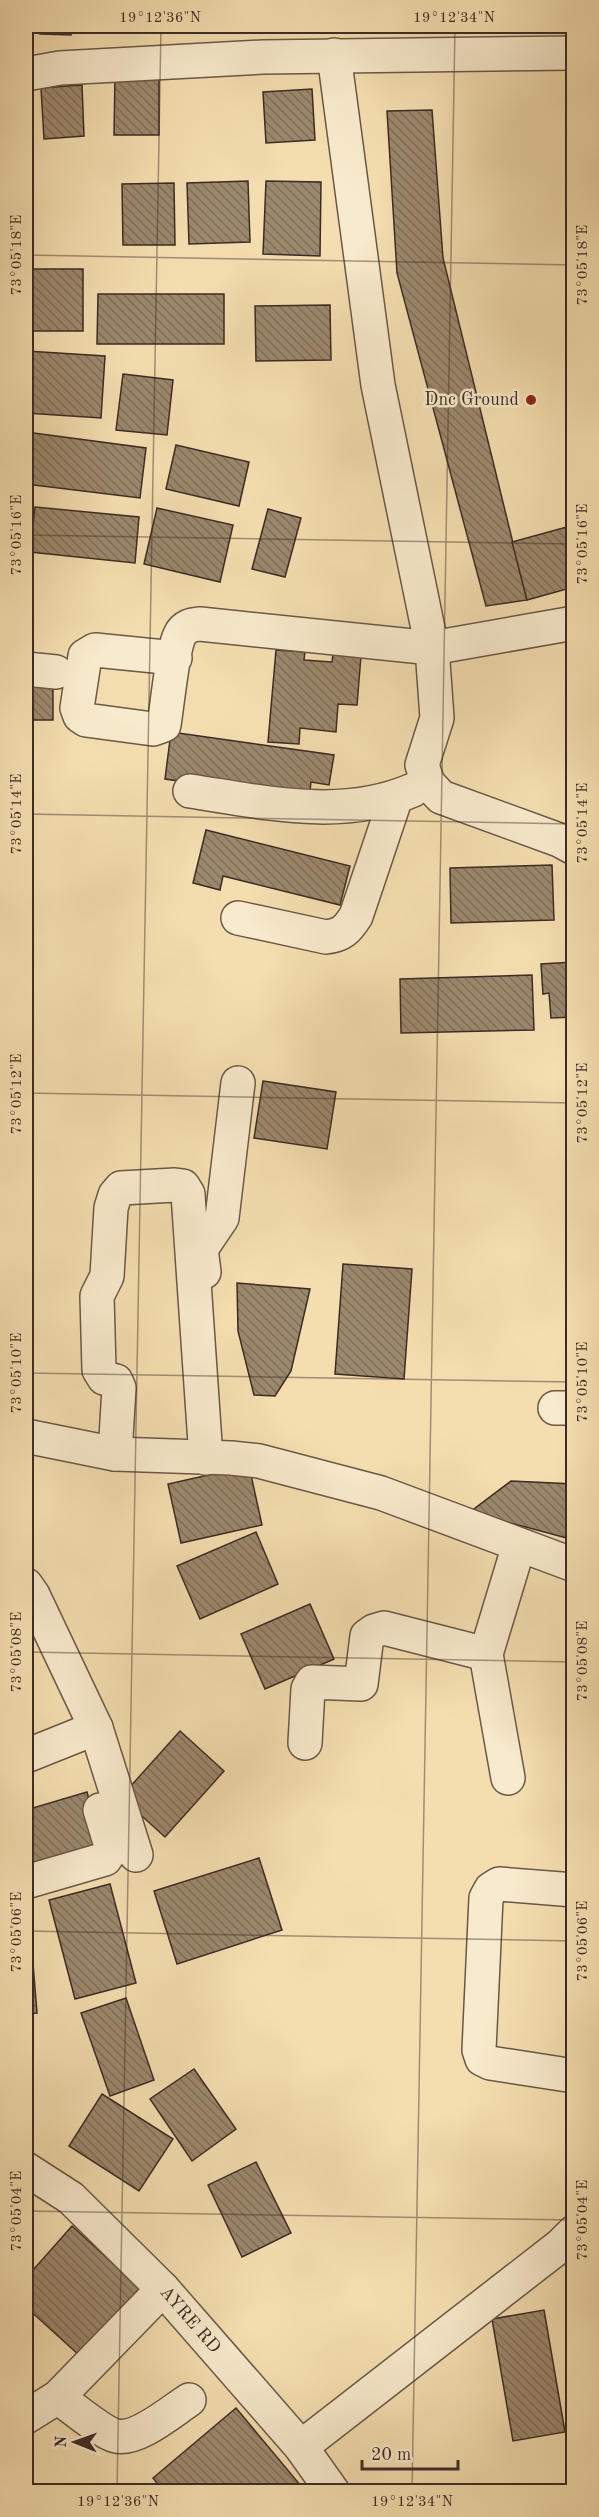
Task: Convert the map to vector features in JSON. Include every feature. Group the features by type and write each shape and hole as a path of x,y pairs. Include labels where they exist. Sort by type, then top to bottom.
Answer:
{"street":[{"path":"26,74 72,67 263,57 573,53"},
{"path":"334,55 378,385 432,648 437,718 422,765 428,783 441,797 559,840 573,848"},
{"path":"175,658 181,632 188,626 200,624 432,648 573,623"},
{"path":"190,791 306,808 341,807 396,798 428,783"},
{"path":"238,918 326,937 338,935 347,930 356,916 396,798"},
{"path":"219,1458 201,1249 222,1218 238,1083"},
{"path":"116,1454 119,1388 116,1381 104,1378 99,1370 97,1296 107,1276 111,1208 115,1195 121,1188 175,1185 183,1186 188,1194 219,1458"},
{"path":"26,1436 116,1454 259,1461 381,1493 573,1566"},
{"path":"508,1778 486,1654 519,1545"},
{"path":"26,1585 33,1595 136,1855"},
{"path":"305,1743 308,1689 312,1682 361,1684 367,1636 374,1631 384,1628 486,1654"},
{"path":"26,1756 87,1732"},
{"path":"26,1882 105,1859 112,1850 87,1732"},
{"path":"573,1890 499,1884 491,1889 486,1898 479,2050 482,2059 490,2063 573,2076"},
{"name":"AYRE RD","path":"26,2169 71,2198 163,2289 301,2446 333,2492"},
{"path":"301,2446 569,2241"},
{"path":"26,2417 58,2397 163,2289"},
{"path":"58,2397 114,2436 127,2436 140,2432 189,2400"}],"building":[{"path":"40,26 97,26 71,27 71,35 40,34"},
{"path":"115,76 159,76 159,135 114,135"},
{"path":"82,85 84,136 44,139 41,88"},
{"path":"312,89 315,140 266,143 263,92"},
{"path":"432,110 443,258 527,600 486,606 397,273 387,111"},
{"path":"26,178 29,249 26,249"},
{"path":"248,181 250,242 189,244 187,183"},
{"path":"266,181 321,182 320,256 263,254"},
{"path":"174,183 175,245 123,245 122,184"},
{"path":"26,269 83,269 83,331 26,331"},
{"path":"98,294 224,294 224,344 97,344"},
{"path":"330,305 331,360 256,361 255,306"},
{"path":"26,351 105,356 101,418 26,413"},
{"path":"123,374 173,380 167,435 116,430"},
{"path":"26,432 146,448 140,498 26,484"},
{"path":"176,445 249,462 239,506 166,489"},
{"path":"35,507 139,517 135,563 30,552"},
{"path":"157,508 233,525 220,582 144,564"},
{"path":"268,509 301,518 285,577 252,569"},
{"path":"574,525 574,587 527,600 512,542"},
{"path":"276,650 305,652 304,660 332,662 333,654 361,656 357,705 338,704 336,732 300,728 299,744 268,742"},
{"path":"26,677 53,678 53,720 26,720"},
{"path":"171,732 334,755 329,785 311,782 309,799 165,779"},
{"path":"206,830 350,866 340,905 223,876 220,890 193,883"},
{"path":"552,865 554,920 451,923 450,868"},
{"path":"574,962 574,1017 551,1018 549,993 543,994 541,964"},
{"path":"532,975 534,1030 401,1033 400,979"},
{"path":"263,1081 336,1092 327,1149 254,1138"},
{"path":"343,1264 412,1269 404,1379 335,1374"},
{"path":"237,1283 310,1289 291,1371 275,1396 254,1395 238,1331"},
{"path":"249,1466 262,1525 181,1543 168,1484"},
{"path":"511,1481 574,1484 574,1540 470,1512"},
{"path":"256,1532 278,1584 200,1619 177,1566"},
{"path":"310,1604 334,1659 265,1689 241,1634"},
{"path":"180,1731 224,1771 165,1837 121,1797"},
{"path":"87,1792 101,1844 26,1865 26,1810"},
{"path":"259,1858 282,1930 177,1964 154,1891"},
{"path":"110,1884 136,1983 75,1999 49,1900"},
{"path":"26,1901 28,1901 37,2013 26,2014"},
{"path":"126,1998 154,2080 110,2096 81,2013"},
{"path":"194,2069 236,2129 192,2161 150,2099"},
{"path":"102,2094 173,2139 139,2191 69,2146"},
{"path":"256,2162 291,2233 242,2257 208,2185"},
{"path":"72,2226 140,2288 80,2356 26,2307 26,2278"},
{"path":"544,2310 565,2432 513,2441 492,2319"},
{"path":"236,2408 306,2492 164,2492 153,2478"},
{"path":"554,2485 558,2492 543,2492"}],"place":[{"name":"Dnc Ground","path":"531,400"}]}
